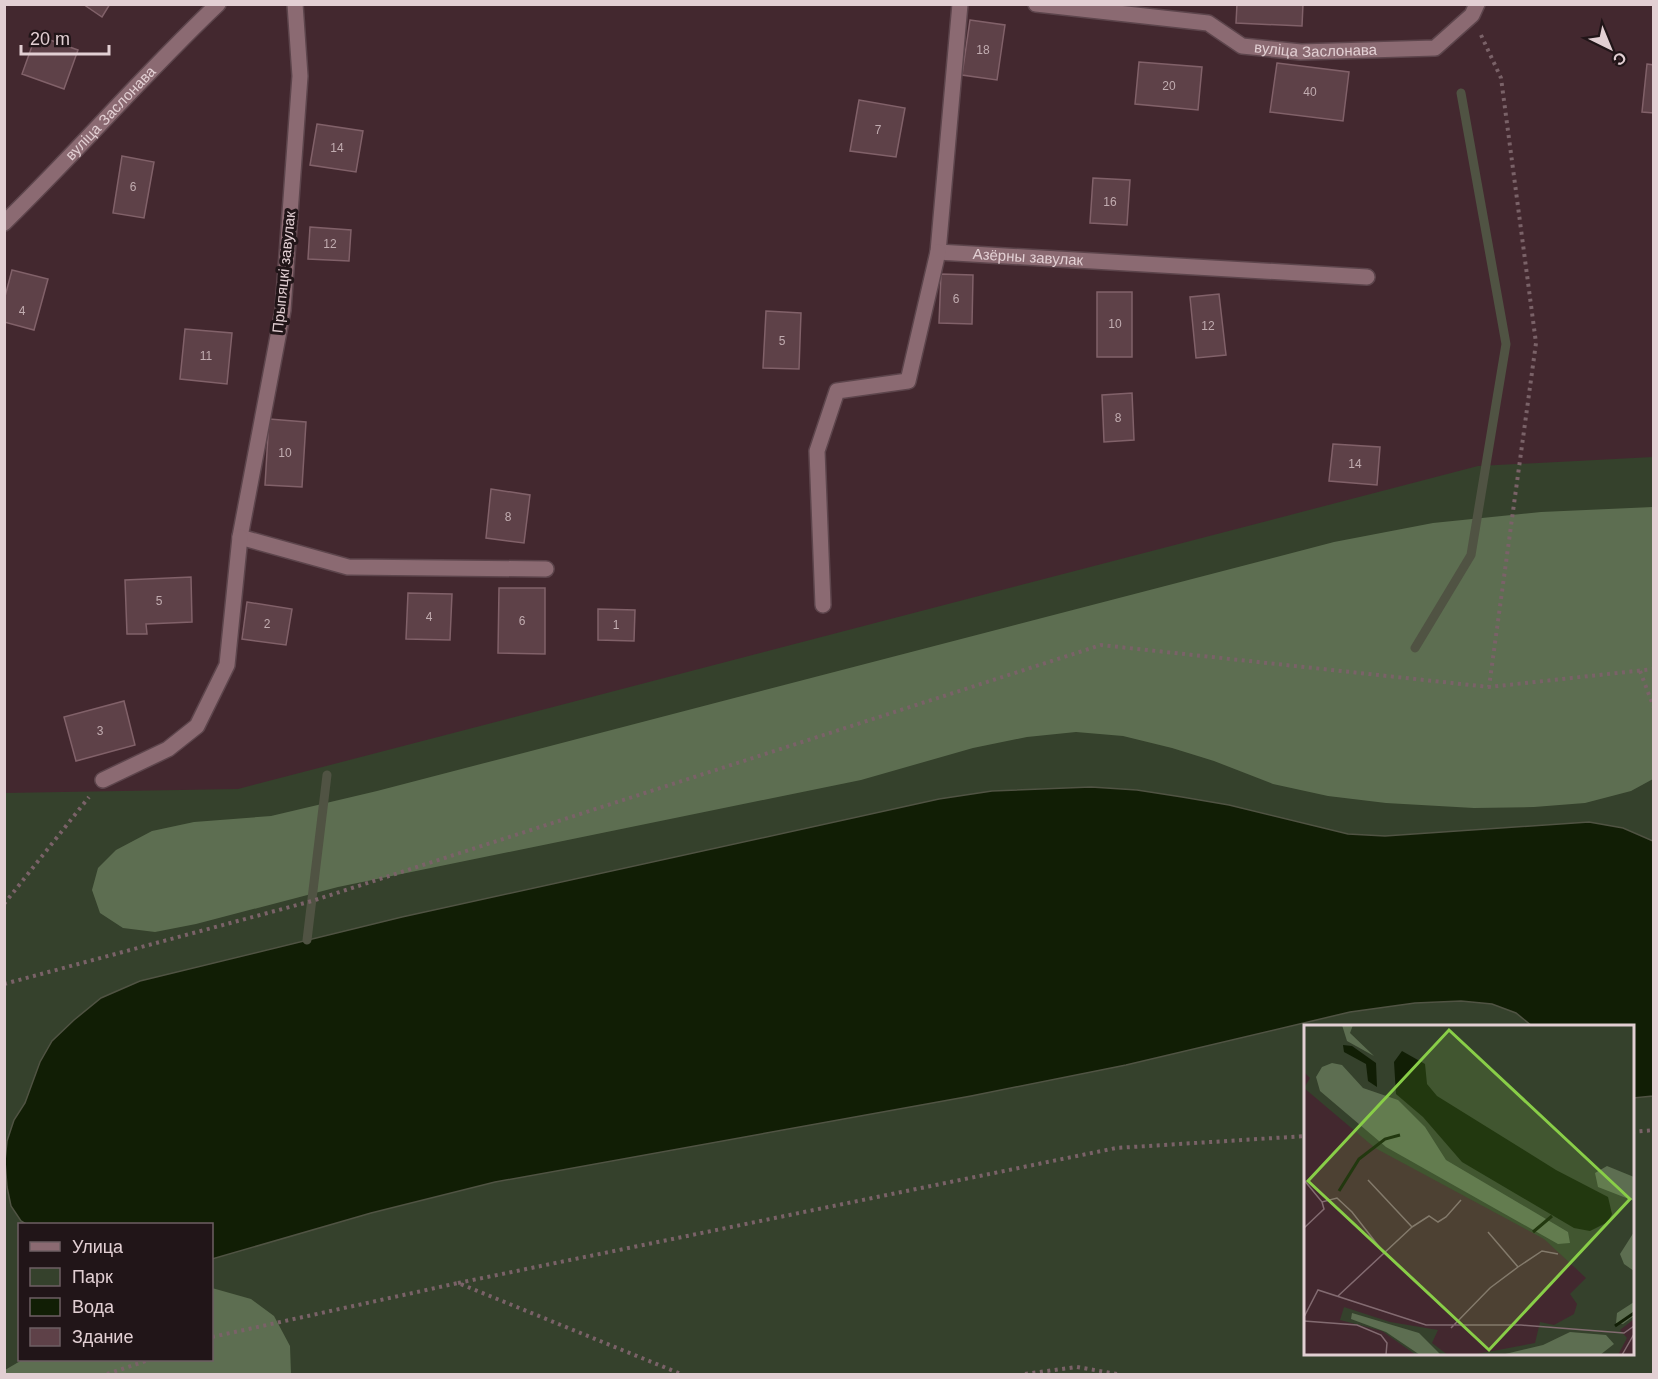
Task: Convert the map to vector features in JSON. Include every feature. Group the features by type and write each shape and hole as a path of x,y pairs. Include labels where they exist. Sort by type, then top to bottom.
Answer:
{"street":[{"name":"вуліца Заслонава","path":"4,223 58,171 183,37 218,4"},
{"name":"Прыпяцкі завулак","path":"103,780 168,749 197,726 227,665 240,537 283,310 300,76 295,4"},
{"path":"823,605 817,451 837,391 908,381 938,252 960,4"},
{"name":"вуліца Заслонава","path":"1036,4 1208,23 1242,46 1301,52 1436,48 1474,10"},
{"name":"Азёрны завулак","path":"938,252 1367,277"},
{"path":"240,537 348,567 546,569"}],"path":[{"path":"1474,10 1501,78 1536,344 1489,687"},
{"path":"4,984 312,901 1101,645 1489,687 1653,669"},
{"path":"1640,671 1653,708"},
{"path":"4,904 103,780"},
{"path":"1634,1132 1653,1130"},
{"path":"213,1337 458,1283 1116,1148 1304,1136"},
{"path":"458,1283 681,1374"},
{"path":"107,1374 143,1361"},
{"path":"1025,1374 1077,1367 1117,1374"}],"green space":[{"path":"1653,457 1653,1374 5,1374 4,793 238,789 1478,466"}],"shaded area":[{"path":"1653,507 1653,779 1631,791 1585,803 1474,808 1386,803 1328,796 1273,784 1214,761 1172,748 1123,736 1076,732 1027,737 973,748 861,780 338,887 196,924 155,932 123,928 100,913 92,890 98,868 116,850 152,831 194,822 271,816 377,791 1334,542 1433,523 1541,512"},
{"path":"213,1288 251,1299 274,1316 290,1346 291,1374 5,1374 5,1370 20,1361 213,1361"}],"water":[{"path":"1091,787 1137,790 1229,805 1348,834 1385,836 1589,822 1623,828 1653,841 1653,1096 1634,1098 1634,1025 1531,1025 1516,1013 1492,1004 1461,1001 1415,1003 1350,1012 1126,1065 971,1096 495,1182 371,1213 213,1259 213,1223 24,1223 11,1206 5,1161 7,1141 14,1120 25,1103 40,1062 52,1041 101,998 140,981 402,917 939,799 992,791"}],"building":[{"path":"83,4 110,4 102,17"},
{"path":"1237,4 1303,4 1302,26 1236,23"},
{"path":"970,20 1005,25 997,80 962,75"},
{"path":"36,35 78,50 64,89 22,74"},
{"path":"1139,62 1202,67 1198,110 1135,104"},
{"path":"1277,63 1349,72 1343,121 1270,112"},
{"path":"1647,64 1654,65 1654,113 1642,112"},
{"path":"859,100 905,108 896,157 850,151"},
{"path":"317,124 363,131 356,172 310,165"},
{"path":"122,156 154,162 144,218 113,213"},
{"path":"1093,178 1130,180 1127,225 1090,223"},
{"path":"310,227 351,230 349,261 308,259"},
{"path":"12,270 48,279 34,330 4,322 4,300"},
{"path":"941,274 973,275 972,324 939,323"},
{"path":"1097,292 1132,292 1132,357 1097,357"},
{"path":"1219,294 1226,355 1196,358 1190,297"},
{"path":"766,311 801,313 799,369 763,368"},
{"path":"185,329 232,333 227,384 180,379"},
{"path":"1132,393 1134,440 1104,442 1102,395"},
{"path":"269,419 306,422 302,487 265,485"},
{"path":"1333,444 1380,447 1377,485 1329,481"},
{"path":"491,489 530,495 524,543 486,538"},
{"path":"191,577 192,622 146,624 147,634 127,634 125,580"},
{"path":"499,588 545,588 545,654 498,653"},
{"path":"408,593 452,594 450,640 406,639"},
{"path":"247,602 292,609 286,645 242,639"},
{"path":"598,609 635,610 634,641 598,640"},
{"path":"124,701 135,745 76,761 64,717"}],"waterway":[{"path":"1415,648 1471,555 1506,344 1461,93"},
{"path":"307,940 327,775"}]}
